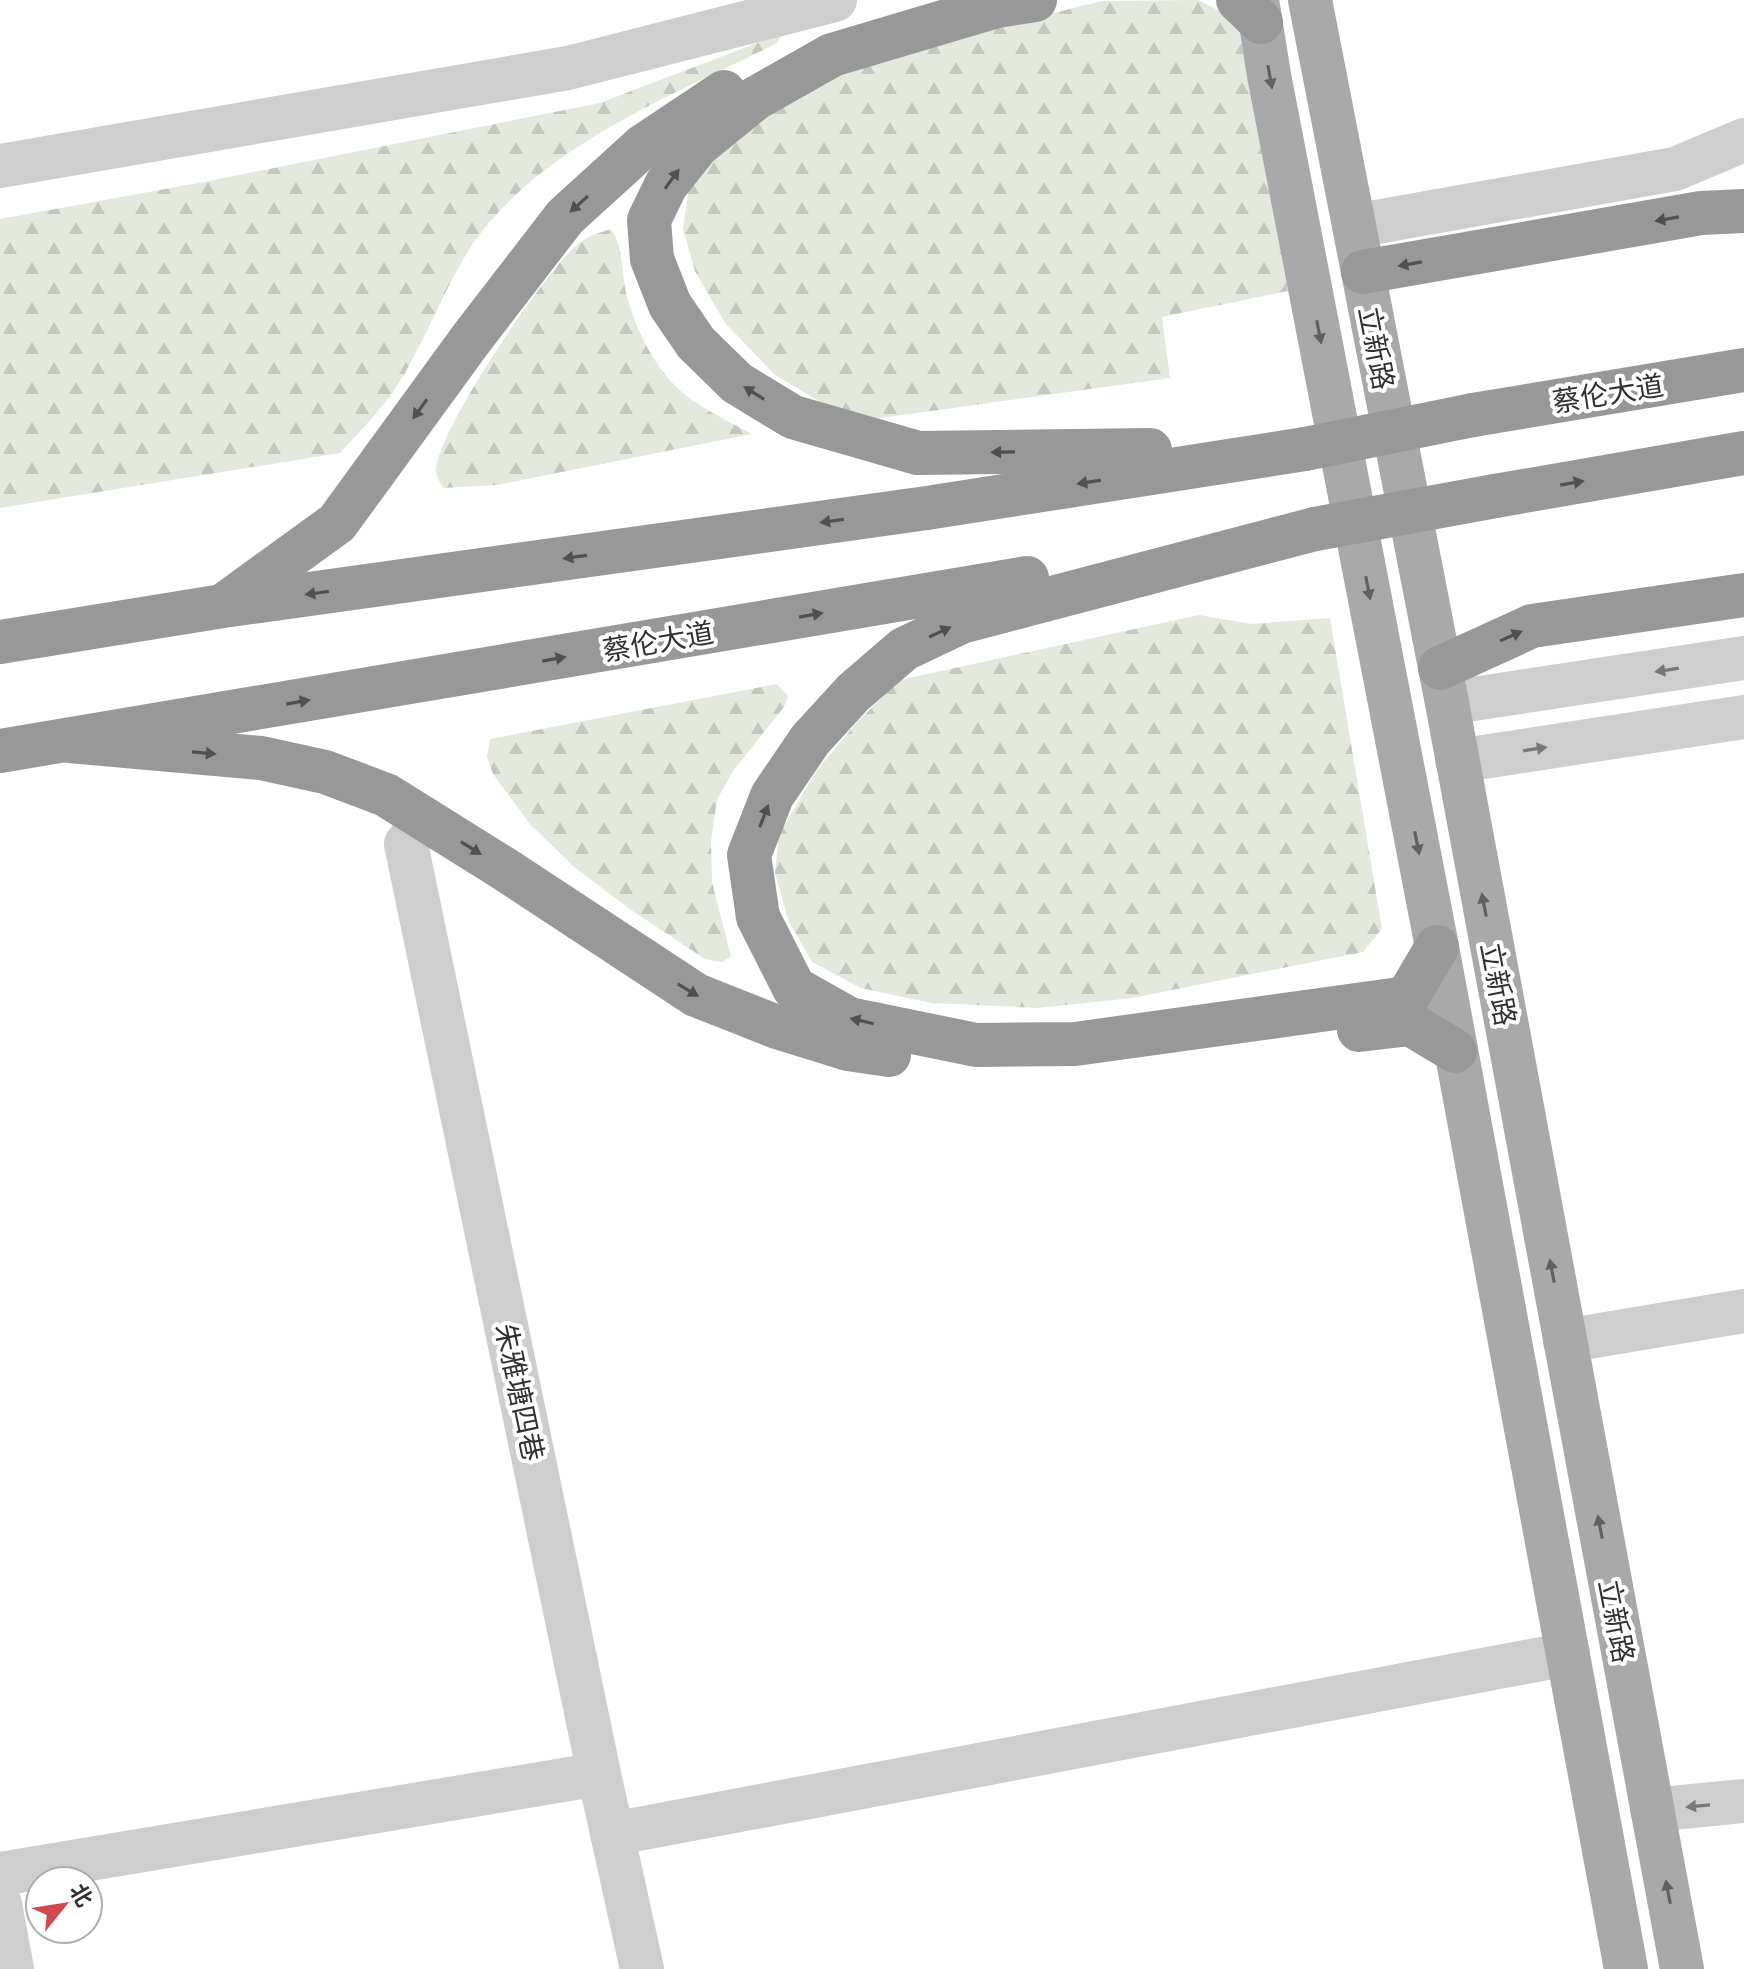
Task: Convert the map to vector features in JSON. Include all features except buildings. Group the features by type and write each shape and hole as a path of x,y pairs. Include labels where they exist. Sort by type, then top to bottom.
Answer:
{"highway":[{"path":"223,606 337,523 471,339 565,217 643,146 744,79 839,37 964,0"},
{"path":"1035,0 997,6 832,55 756,98 697,146 666,185 649,220 652,259 670,305 696,343 737,383 793,417 918,453 1305,449"},
{"path":"1363,272 1701,213 1744,211"},
{"name":"蔡伦大道","path":"1305,449 1473,415 1744,370"},
{"path":"0,642 223,606 927,508 1305,449"},
{"path":"1437,947 1407,998 1075,1044 976,1045 849,1019 794,988 758,917 749,855 772,796 810,740 853,693 904,649 961,622 1315,529 1744,453"},
{"name":"蔡伦大道","path":"0,751 1315,529"},
{"path":"1444,685 1532,626 1744,595"},
{"path":"70,741 261,758 325,772 386,795 696,995 777,1027 848,1049 925,1060 1018,1065 1133,1059 1410,1024 1455,1051"}],"main road":[{"name":"立新路","path":"1310,0 1444,685 1682,1969"},
{"name":"立新路","path":"1252,7 1437,947 1626,1969"}],"street":[{"path":"0,166 568,68 835,0"},
{"path":"1354,226 1675,169 1744,140"},
{"path":"1444,685 1744,658"},
{"path":"1457,761 1744,717"},
{"name":"朱雅塘四巷","path":"425,819 406,844 642,1969"},
{"path":"1565,1341 1744,1311"},
{"path":"612,1834 1568,1654"},
{"path":"0,1874 599,1774"},
{"path":"1652,1810 1744,1801"},
{"path":"0,1904 12,1969"}],"green space":[{"path":"1198,0 1237,20 1288,291 1162,317 1170,378 873,419 827,406 775,375 725,323 695,271 683,229 689,188 708,158 749,124 863,60 1102,1"},
{"path":"783,33 777,43 651,105 569,153 531,181 498,212 461,263 398,384 340,453 0,508 0,219 600,103"},
{"path":"611,229 620,251 624,285 631,309 661,369 698,404 752,434 497,485 443,488 436,472 440,453 453,424 495,353 563,259 586,239"},
{"path":"1199,615 1252,624 1330,618 1382,929 1363,952 1132,998 1038,1008 931,1003 861,988 812,962 789,922 775,873 779,834 817,770 858,721 900,680"},
{"path":"777,684 788,696 784,707 733,771 717,800 711,841 712,882 731,957 721,962 705,959 631,910 573,866 530,824 493,774 487,756 490,739"}]}
